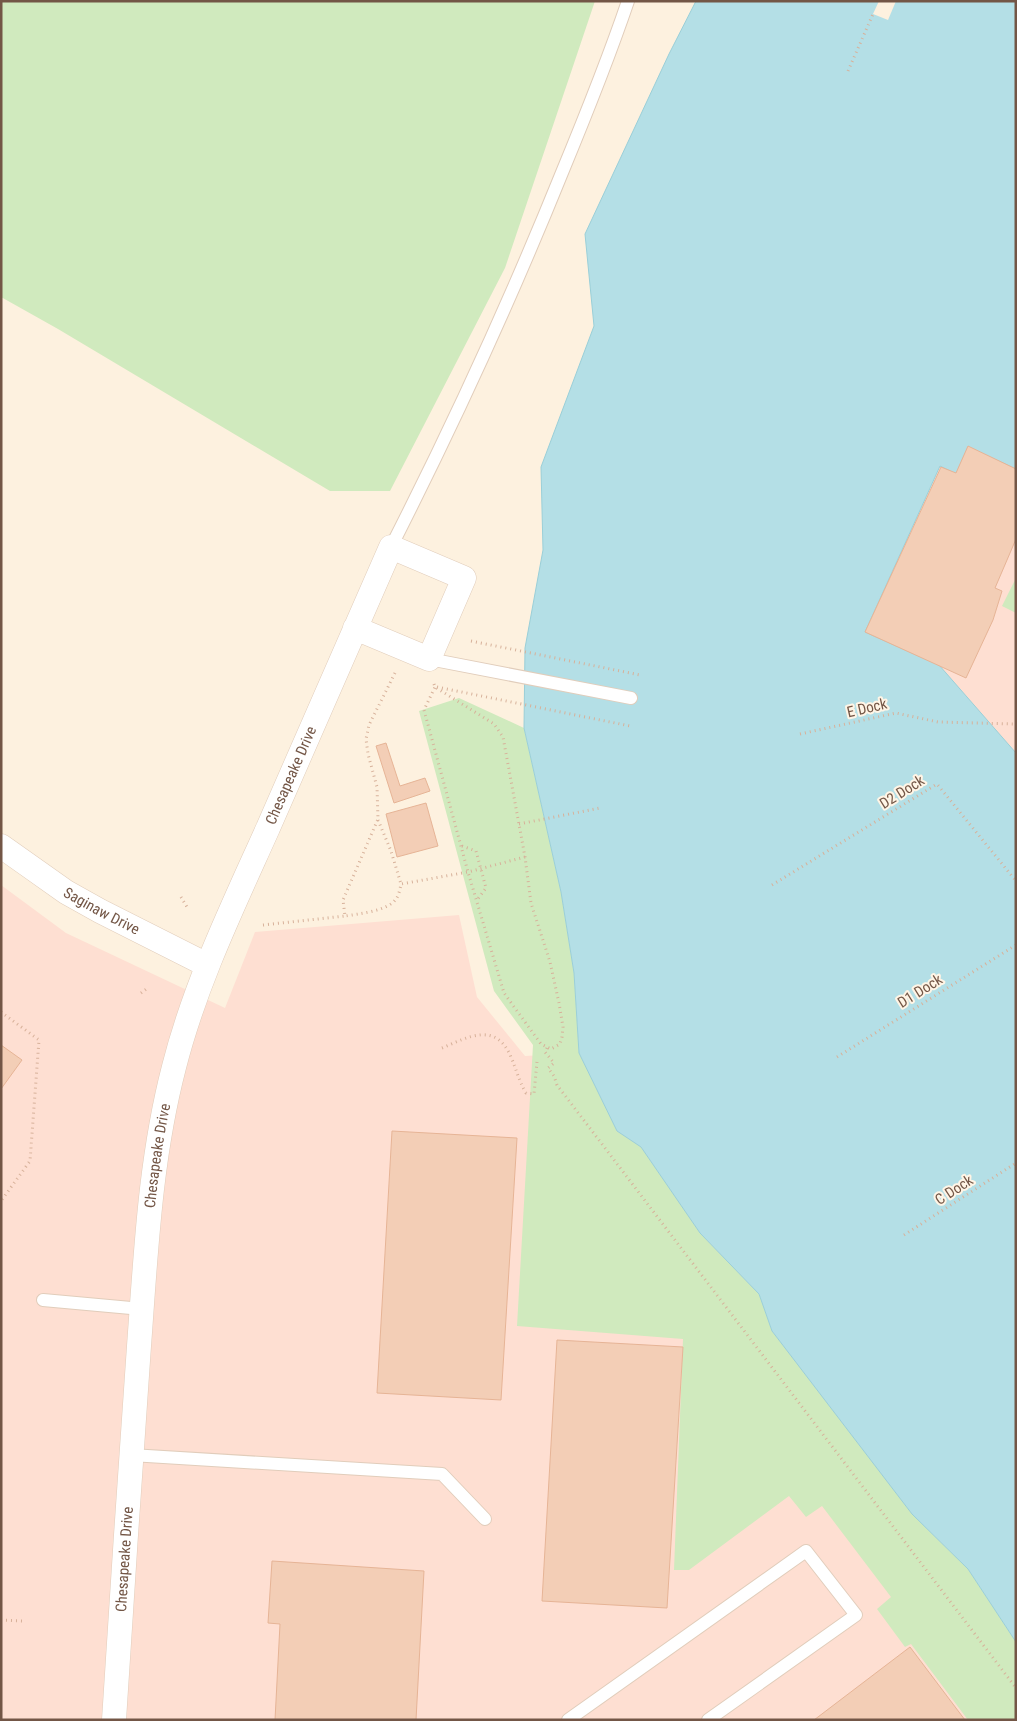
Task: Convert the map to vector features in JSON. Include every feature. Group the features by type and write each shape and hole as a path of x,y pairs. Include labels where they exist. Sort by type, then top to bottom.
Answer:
{"street":[{"name":"Chesapeake Drive","path":"114,1720 142,1309 153,1175 161,1122 186,1026 208,965 391,547"},
{"path":"355,628 429,659 464,578 391,547"},
{"name":"Saginaw Drive","path":"1,846 66,892 100,912 208,965"}],"lane":[{"path":"391,547 474,377 531,249 628,1"},
{"path":"429,659 630,698"},
{"path":"43,1300 142,1309"},
{"path":"132,1454 442,1474 485,1519"},
{"path":"568,1720 806,1551 856,1615 708,1720"}],"path":[{"path":"848,71 874,14"},
{"path":"471,641 640,675"},
{"path":"429,659 435,687 424,710 468,872 504,993 541,1044 551,1049 560,1044 563,1027 554,977 531,903 525,857 502,732 494,724 435,687"},
{"path":"263,925 344,916 384,908 392,904 396,899 401,884 391,851 378,819 377,787 366,739 369,726 396,670"},
{"path":"456,691 630,726"},
{"name":"E Dock","path":"800,734 896,713 938,722 1016,724"},
{"name":"D2 Dock","path":"772,885 936,784 1016,881"},
{"path":"519,824 600,808"},
{"path":"344,916 343,900 378,819"},
{"path":"461,846 476,851 486,888 477,900"},
{"path":"401,884 468,872 525,857"},
{"path":"181,897 187,907"},
{"name":"D1 Dock","path":"837,1057 1016,945"},
{"path":"141,993 149,988"},
{"path":"1,1012 39,1040 30,1161 1,1201"},
{"path":"442,1048 469,1036 486,1034 503,1042 511,1056 518,1080 526,1093 534,1094 537,1062"},
{"path":"547,1048 545,1052 554,1063 548,1068 554,1076 557,1085 1016,1688"},
{"name":"C Dock","path":"904,1235 1016,1163"},
{"path":"1,1620 22,1621"}],"shaded area":[{"path":"968,447 1016,469 1016,753 939,665 865,632 940,466"},
{"path":"1,885 66,933 225,1008 255,932 459,915 477,997 525,1056 579,1053 1016,1642 1016,1720 1,1720"}],"green space":[{"path":"1,1 595,1 505,268 390,491 330,491 1,297"},
{"path":"1016,578 1016,613 1002,606"},
{"path":"459,698 524,728 561,892 574,973 579,1053 617,1131 641,1147 700,1233 759,1294 772,1331 912,1514 968,1569 1016,1642 1016,1720 968,1720 911,1644 905,1647 877,1609 891,1597 822,1506 806,1517 789,1496 689,1570 674,1570 683,1339 517,1326 533,1045 494,991 419,711"}],"water":[{"path":"696,1 1016,1 1016,469 968,447 956,474 940,466 865,632 939,665 1016,753 1016,1642 968,1569 912,1514 772,1331 759,1294 700,1233 641,1147 617,1131 579,1053 574,973 561,892 524,728 525,648 543,550 541,467 594,326 585,234 669,54"}],"pier":[{"path":"879,1 896,1 888,20 873,14"}],"building":[{"path":"968,446 1016,469 1016,539 995,588 1002,591 993,620 966,678 865,632 941,467 956,473"},
{"path":"386,743 400,786 425,778 430,791 394,803 376,746"},
{"path":"426,803 438,846 397,857 386,814"},
{"path":"1,1045 22,1060 1,1089"},
{"path":"392,1131 517,1138 501,1400 377,1393"},
{"path":"557,1340 683,1347 667,1608 542,1601"},
{"path":"272,1561 424,1571 416,1720 275,1720 280,1624 268,1623"},
{"path":"910,1647 965,1720 814,1720"}]}
